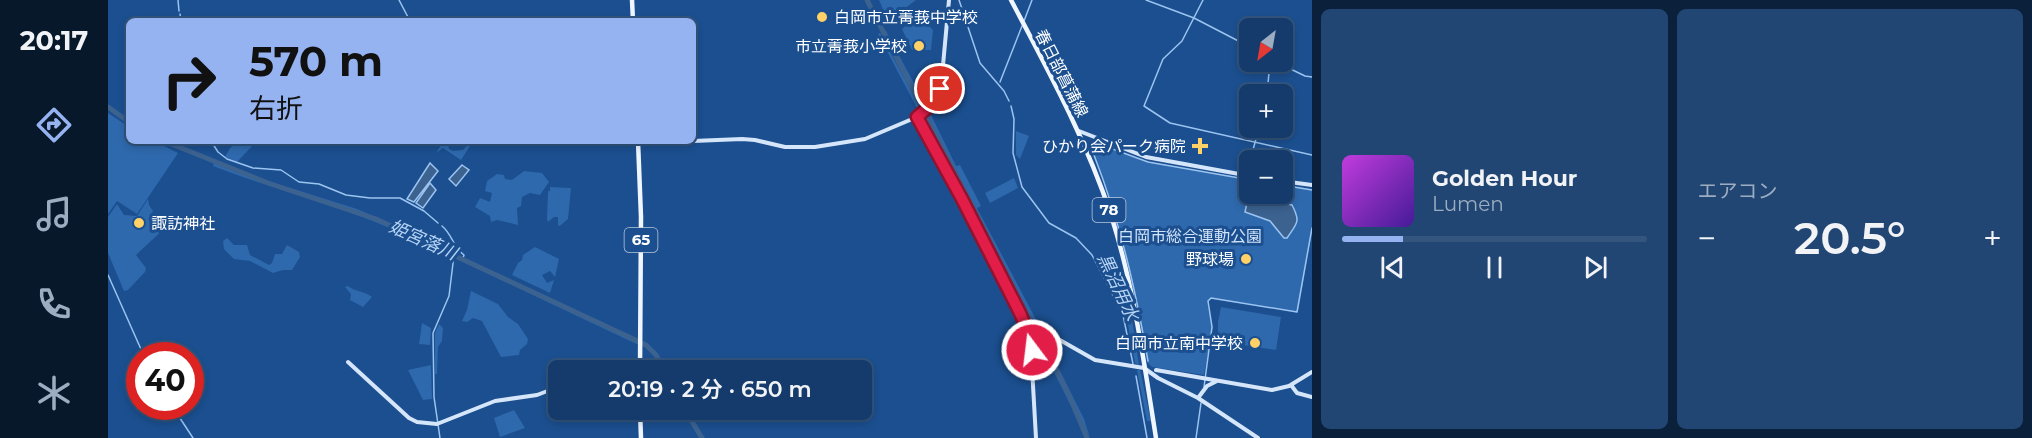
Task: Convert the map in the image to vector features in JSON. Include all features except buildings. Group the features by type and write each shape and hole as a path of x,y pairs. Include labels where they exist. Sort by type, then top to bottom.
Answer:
{"main road":[{"path":"632,0 633,18"},
{"name":"春日部菖蒲線","path":"1011,0 1078,131 1103,190 1122,255 1156,438"},
{"name":"65","path":"638,144 641,217 640,360"},
{"path":"640,420 641,438"}],"street":[{"path":"696,141 742,139 785,147 814,147 865,139 919,116 927,109 941,87 949,0"},
{"path":"919,116 1031,335 1036,438"},
{"path":"1078,131 1146,158 1239,174"},
{"path":"1293,182 1312,185"},
{"path":"1031,335 1044,331 1095,360 1144,369 1198,398 1258,438"},
{"path":"348,362 409,418 430,425 441,423 495,401 532,396 548,390"},
{"path":"1156,370 1272,390 1291,385 1312,372"},
{"path":"1198,398 1207,386 1218,381"},
{"path":"1291,385 1298,394 1312,397"}],"green space":[{"path":"879,0 916,0 888,21"},
{"path":"919,15 933,30 931,50 912,50 902,29"},
{"path":"884,31 926,106 924,108"},
{"path":"880,33 921,110 919,112 878,34"},
{"path":"929,111 956,166 960,165 981,206 977,208 1040,327 1084,419 1090,438 1062,377 926,113"},
{"path":"108,113 126,125 126,144 160,144 178,153 137,214 117,201 108,214"},
{"path":"923,115 1068,396 1085,438 1036,336 921,117"},
{"path":"1016,131 1029,136 1020,159 1016,155"},
{"name":"白岡市総合運動公園","path":"1099,143 1145,161 1239,177 1239,204 1293,204 1293,186 1312,189 1312,231 1298,312 1211,299 1208,302 1213,327 1204,375 1152,367 1147,362 1120,232 1093,156"},
{"path":"235,144 243,146 254,144 237,162 225,157"},
{"path":"442,144 448,144 449,149 453,151 463,150 468,144 471,144 461,160 443,148 436,153"},
{"path":"209,158 271,182 357,209 425,238 424,240 368,215 273,184 209,160"},
{"path":"214,163 346,209 423,241 422,243 371,220 239,176 213,166"},
{"path":"524,171 542,173 549,182 540,195 530,193 522,197 521,206 517,208 518,225 497,220 491,222 490,216 475,207 480,198 490,202 492,193 485,191 487,181 497,174 512,180"},
{"path":"1014,178 1018,188 990,203 985,193"},
{"path":"550,187 571,188 568,219 558,226 558,217 548,222 547,219"},
{"path":"148,199 153,211 151,216 153,220 162,216 168,221 168,225 136,255 146,268 145,272 128,290 124,291 108,253 108,217 117,204 124,215 137,216"},
{"path":"227,238 234,245 247,245 250,255 269,265 275,254 282,254 287,245 299,252 300,257 292,270 273,273 250,261 234,259 224,249 223,241"},
{"path":"535,247 559,259 555,277 550,271 542,275 547,283 554,280 550,293 512,275 523,255"},
{"path":"461,261 637,343 637,344 628,340"},
{"path":"348,286 372,297 363,307 350,300 351,294 345,287"},
{"path":"471,291 498,304 508,317 518,324 528,339 519,355 501,357 482,321 473,318 467,322 462,321"},
{"path":"1221,307 1281,317 1276,350 1218,341"},
{"path":"1128,313 1131,313 1139,365 1135,363 1127,319 1129,318"},
{"path":"422,323 431,328 430,345 419,344"},
{"path":"439,324 443,328 442,341 438,347 437,374 435,374 435,333"},
{"path":"431,365 432,399 423,400 408,370"},
{"path":"1137,370 1140,370 1151,421 1147,421"},
{"path":"514,410 525,428 500,437 494,418"}],"shaded area":[{"path":"430,163 438,171 414,202 407,199"},
{"path":"462,165 469,170 456,186 449,179"},
{"path":"430,183 436,190 423,208 416,203"},
{"path":"1247,204 1292,205 1297,222 1287,238 1284,238 1270,221 1245,212"}],"waterway":[{"path":"178,0 179,11"},
{"path":"399,0 408,18"},
{"path":"867,0 1069,395 1087,438"},
{"name":"黒沼用水","path":"959,0 980,63 1004,91 1009,101"},
{"path":"1024,21 1032,0"},
{"path":"1146,0 1194,18 1239,41"},
{"path":"1203,0 1182,41 1163,59 1144,106 1170,123 1312,155"},
{"path":"180,14 181,18"},
{"path":"1000,82 1022,26"},
{"path":"1293,70 1312,77"},
{"path":"1268,84 1269,72"},
{"name":"黒沼用水","path":"1011,106 1014,119 1013,153 1022,187 1049,223 1076,238 1092,255 1123,315 1133,364"},
{"name":"姫宮落川","path":"108,107 126,120"},
{"path":"1253,150 1256,138"},
{"name":"姫宮落川","path":"171,144 268,183 376,219 646,345 659,360"},
{"path":"213,144 227,159 253,168 281,170 299,182 319,184 346,195 400,198 424,211 438,223"},
{"path":"1148,361 1126,256 1094,155 1099,144 1148,162 1239,178"},
{"path":"1293,187 1312,190"},
{"path":"442,226 464,255 463,258"},
{"path":"1204,387 1212,327 1208,301 1211,298 1297,312 1312,228"},
{"path":"440,438 434,397 433,333 449,296 454,255"},
{"path":"108,275 138,342"},
{"name":"黒沼用水","path":"1136,376 1147,438"},
{"path":"1196,438 1201,403"},
{"path":"181,420 193,438"},
{"name":"姫宮落川","path":"691,420 702,438"}],"place":[{"name":"白岡市立菁莪中学校","path":"822,17"},
{"name":"市立菁莪小学校","path":"919,46"},
{"name":"ひかり会パーク病院","path":"1200,146"},
{"name":"諏訪神社","path":"139,223"},
{"name":"野球場","path":"1246,259"},
{"name":"白岡市立南中学校","path":"1255,343"}],"route":[{"path":"940,89 932,104 917,117 1020,313 1032,350"}]}
